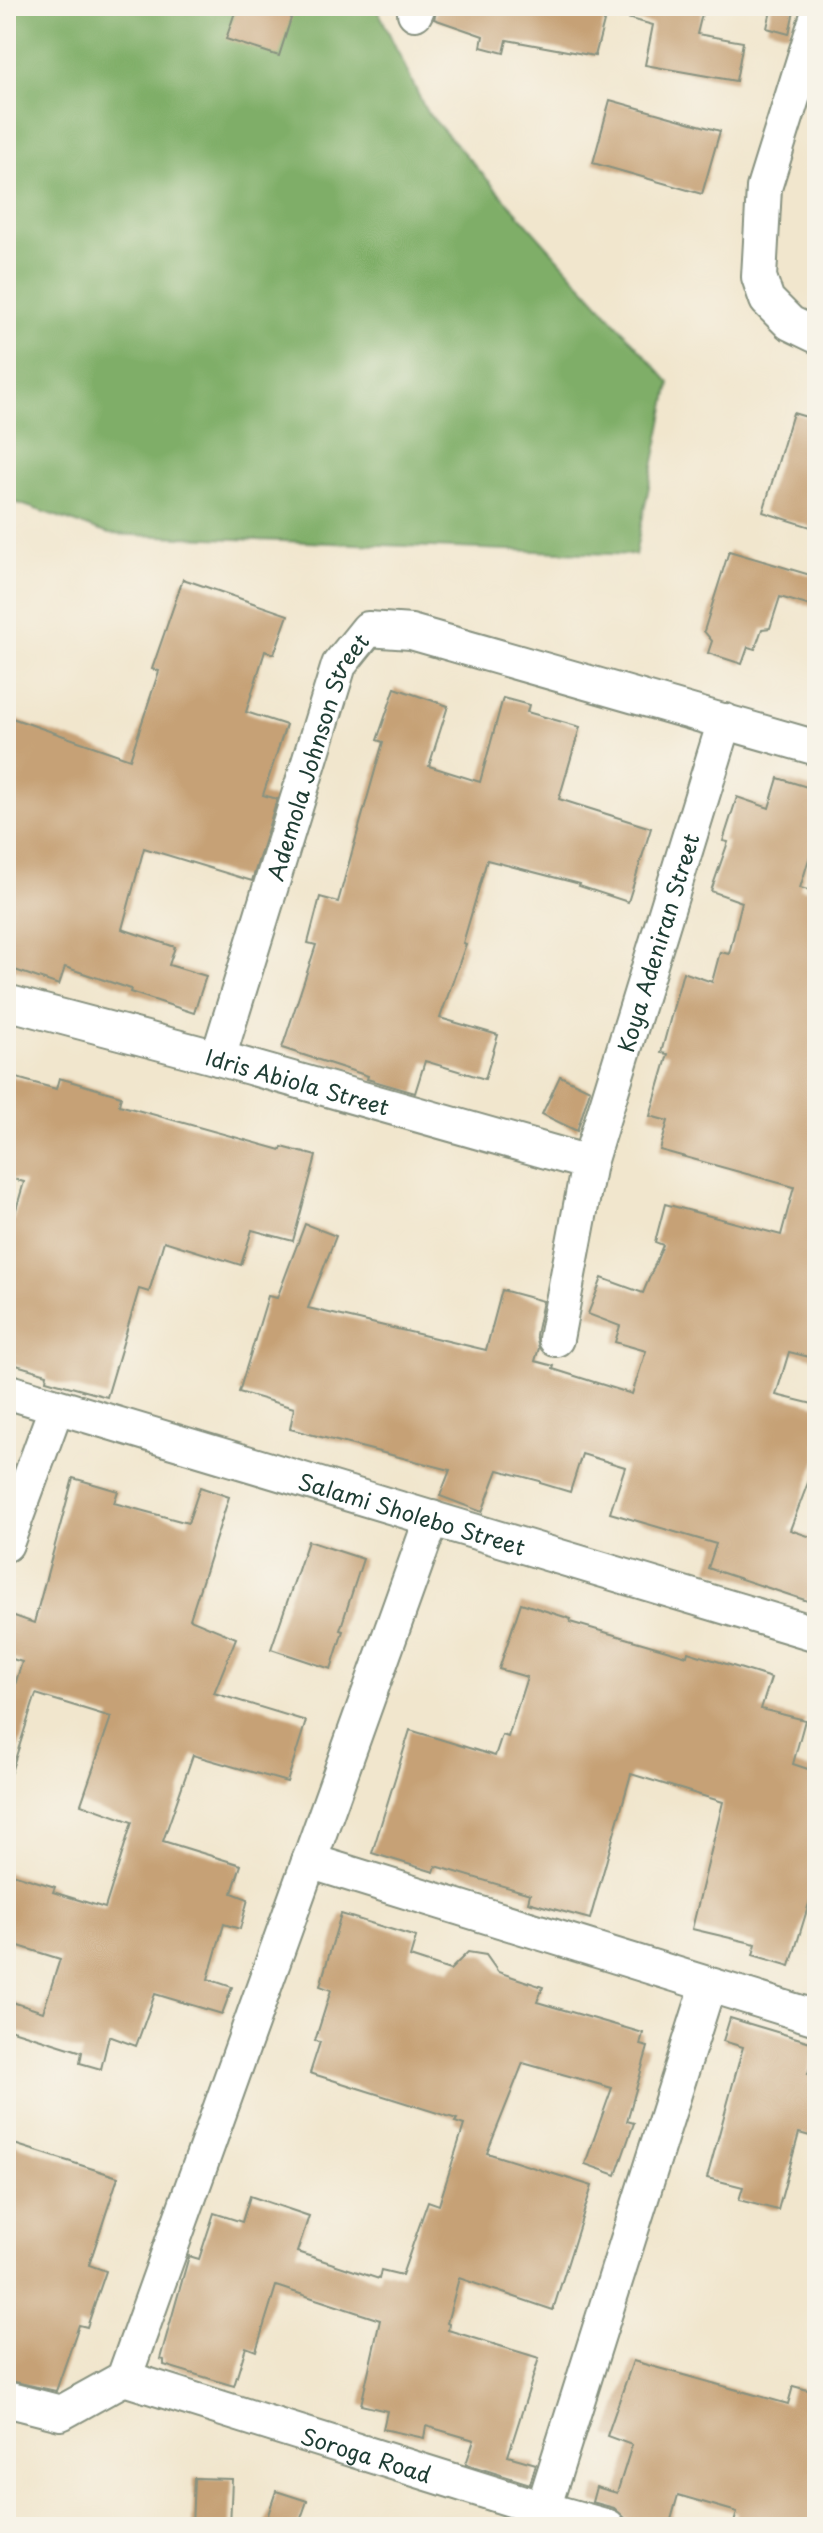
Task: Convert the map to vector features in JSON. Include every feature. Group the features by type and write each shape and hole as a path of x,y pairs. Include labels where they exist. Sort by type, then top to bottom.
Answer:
{"street":[{"path":"817,18 764,188 759,277 767,300 790,323 817,336"},
{"name":"Ademola Johnson Street","path":"218,1058 339,665 368,629 411,632 817,748"},
{"name":"Koya Adeniran Street","path":"556,1339 589,1163 725,721"},
{"path":"6,1003 589,1163"},
{"name":"Idris Abiola Street","path":"6,1003 218,1058 589,1163"},
{"name":"Salami Sholebo Street","path":"6,1391 817,1634"},
{"path":"6,1544 56,1408"},
{"path":"6,2399 61,2413 124,2378 432,1518"},
{"path":"309,1861 817,2018"},
{"path":"543,2509 708,1986"},
{"name":"Soroga Road","path":"124,2378 608,2527"}],"green space":[{"path":"6,6 376,6 426,111 670,383 635,555 109,534 6,499"}],"building":[{"path":"237,6 295,6 279,56 226,39"},
{"path":"438,6 608,6 595,56 507,40 504,53 481,47 483,36 434,19"},
{"path":"610,6 704,6 697,34 743,42 736,81 645,65 653,25 609,13"},
{"path":"772,6 795,6 789,34 767,28"},
{"path":"610,100 720,131 702,194 593,163"},
{"path":"793,413 817,420 817,529 763,512"},
{"path":"729,551 817,577 817,608 780,597 770,628 762,629 755,649 748,647 742,664 708,653 712,641 704,631"},
{"path":"183,579 288,615 274,654 265,651 246,712 286,725 263,795 277,799 252,881 144,848 122,929 175,947 169,965 206,976 194,1013 65,967 59,985 6,967 6,716 130,759 159,671 152,669"},
{"path":"395,688 448,706 429,766 480,782 503,698 529,705 527,712 580,727 559,799 651,828 628,902 580,884 487,860 463,943 466,944 440,1018 498,1035 485,1079 425,1061 415,1093 282,1048 316,945 308,943 320,897 338,902 383,742 377,740"},
{"path":"778,778 817,790 817,833 800,888 817,892 817,1359 789,1352 776,1395 817,1405 817,1459 790,1530 817,1539 817,1604 708,1568 716,1544 610,1513 625,1467 582,1454 570,1492 498,1470 482,1512 440,1496 450,1470 290,1429 294,1408 239,1392 268,1296 277,1298 305,1224 336,1236 308,1308 486,1350 502,1290 543,1301 536,1335 539,1348 535,1361 632,1394 646,1351 615,1342 620,1326 588,1314 602,1278 643,1293 663,1245 655,1242 665,1204 781,1235 794,1187 660,1150 668,1121 650,1116 668,1054 661,1053 683,972 712,982 720,952 729,954 742,902 711,891 728,842 723,841 737,797 769,808"},
{"path":"6,1075 56,1089 59,1078 121,1096 119,1105 281,1150 282,1147 316,1156 293,1241 252,1230 241,1265 164,1241 149,1292 139,1289 107,1397 46,1380 47,1374 6,1362 6,1244 24,1182 6,1177"},
{"path":"560,1076 590,1090 577,1131 542,1114"},
{"path":"73,1478 118,1491 114,1503 188,1523 200,1487 229,1497 190,1619 236,1638 214,1693 306,1721 287,1782 193,1755 163,1841 241,1865 232,1893 248,1899 240,1929 224,1924 208,1979 232,1987 222,2014 155,1994 136,2046 109,2036 101,2069 80,2063 82,2052 6,2028 6,2000 43,2012 60,1959 6,1942 6,1872 55,1887 53,1892 105,1908 132,1822 81,1804 111,1717 36,1694 11,1772 6,1771 6,1714 22,1662 6,1657 6,1613 34,1623"},
{"path":"308,1541 363,1559 331,1669 271,1649"},
{"path":"521,1603 571,1619 570,1622 687,1656 688,1652 771,1678 761,1709 805,1720 793,1764 817,1772 817,1877 790,1966 753,1955 756,1944 692,1929 723,1802 631,1774 590,1919 528,1902 530,1894 436,1866 434,1872 372,1853 410,1730 495,1756 502,1735 508,1737 527,1677 499,1669"},
{"path":"341,1914 416,1937 410,1957 450,1970 468,1952 486,1955 498,1972 543,1987 537,2002 643,2033 640,2045 648,2047 627,2121 634,2123 616,2175 585,2164 612,2088 523,2063 487,2153 592,2186 553,2310 459,2278 447,2323 448,2330 539,2358 508,2456 536,2464 530,2484 466,2464 474,2440 426,2426 424,2438 383,2429 387,2411 361,2405 380,2320 276,2286 256,2351 246,2347 234,2386 164,2365 164,2360 160,2359 189,2256 199,2259 214,2213 242,2222 250,2196 309,2216 297,2252 379,2279 381,2270 402,2275 428,2201 439,2205 464,2125 455,2122 457,2119 310,2073 320,2042 315,2041 331,1990 320,1986"},
{"path":"730,2018 817,2044 808,2074 817,2076 817,2138 799,2133 778,2210 739,2200 743,2187 707,2178 743,2047 723,2041"},
{"path":"11,2143 118,2177 89,2265 106,2271 87,2327 79,2325 56,2391 6,2380 6,2159"},
{"path":"633,2361 788,2404 793,2386 815,2392 810,2409 817,2411 817,2417 809,2443 817,2446 817,2527 733,2527 737,2512 678,2495 669,2527 652,2527 626,2519 614,2508 592,2502 596,2487 617,2493 632,2445 607,2436"},
{"path":"194,2478 232,2479 230,2527 192,2527"},
{"path":"276,2491 307,2501 298,2527 264,2527"}]}
